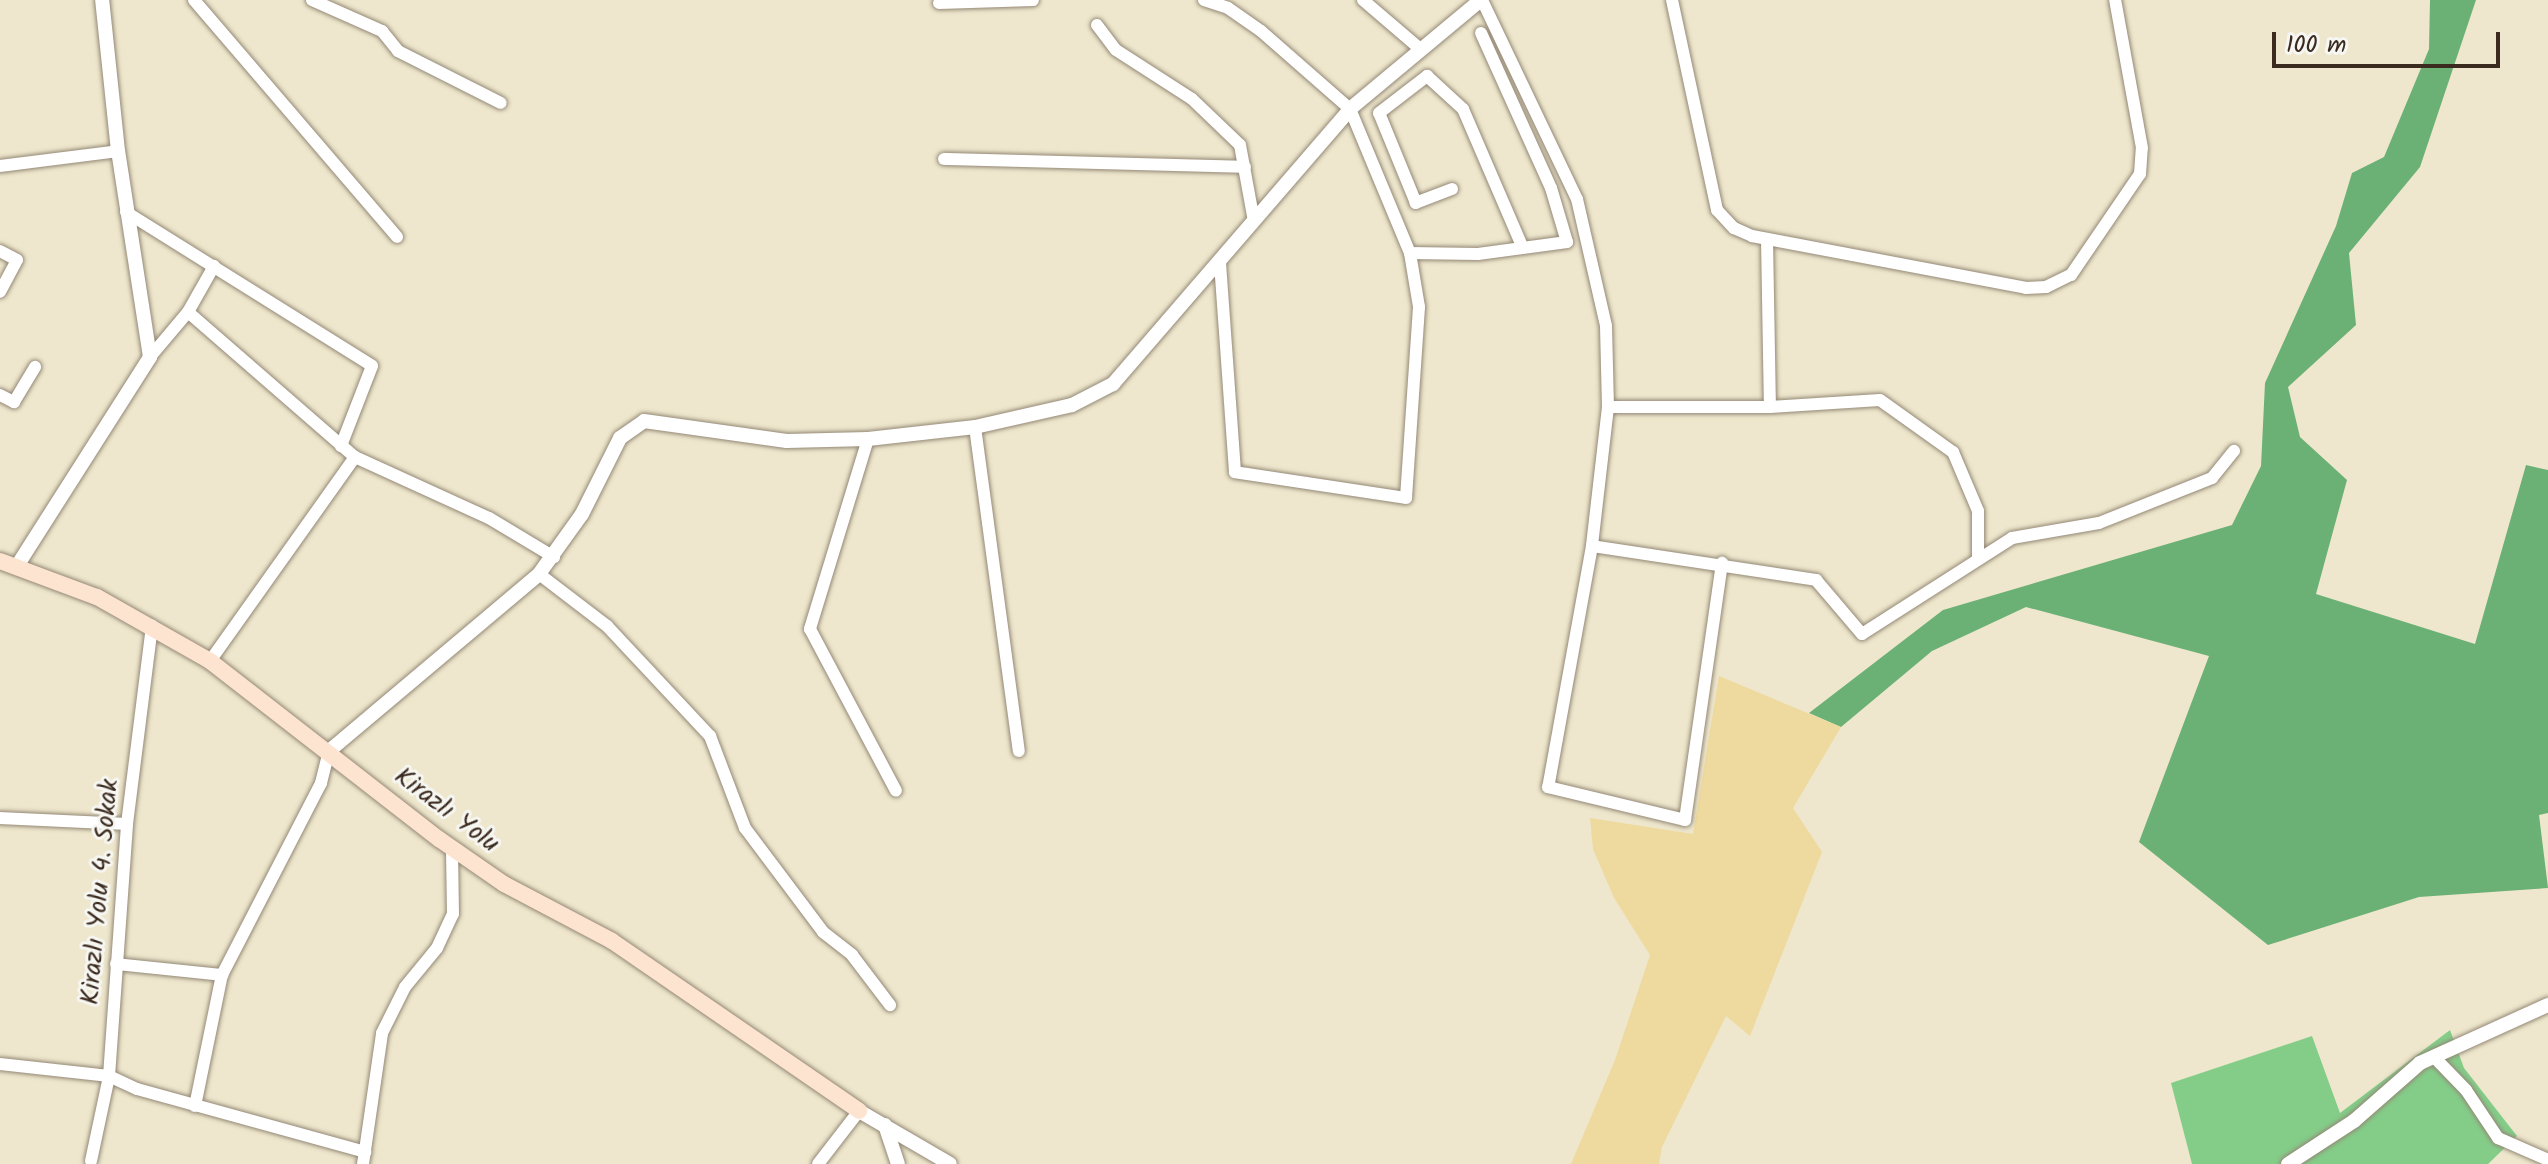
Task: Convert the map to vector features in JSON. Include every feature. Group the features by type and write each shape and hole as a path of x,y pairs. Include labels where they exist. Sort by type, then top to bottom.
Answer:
{"main road":[{"name":"Kirazlı Yolu","path":"0,561 97,597 210,661 452,848 504,884 612,941 859,1111"}],"street":[{"path":"102,0 126,212 150,357"},
{"path":"194,0 397,237"},
{"path":"312,0 382,31 398,51 501,103"},
{"path":"939,3 1033,0"},
{"path":"1204,0 1228,8 1261,31 1350,109 1410,253 1419,307 1406,498 1235,472 1220,261"},
{"path":"1363,0 1419,48"},
{"path":"195,1106 222,975 321,783 329,751 539,574 554,557 620,438 644,421 787,441 868,439 975,427 1072,405 1113,384 1350,109 1419,48 1481,0 1577,199 1606,326 1608,407 1592,546 1548,787 1685,820 1722,563"},
{"path":"1672,0 1717,210 1734,228 1767,239 2026,288 2046,287 2071,275 2140,174 2142,148 2115,0"},
{"path":"1097,25 1116,50 1192,99 1240,145 1254,221"},
{"path":"1410,253 1523,248 1567,242 1551,188 1481,33"},
{"path":"1452,189 1416,203 1379,113 1427,76 1463,109 1523,248"},
{"path":"0,166 118,151"},
{"path":"944,159 1245,167"},
{"path":"126,212 372,366 341,446"},
{"path":"1767,239 1770,407"},
{"path":"0,251 17,260 0,292"},
{"path":"17,566 150,357 188,312 214,266"},
{"path":"188,312 355,457 489,518 554,557"},
{"path":"0,395 14,402 35,367"},
{"path":"1608,407 1770,407 1880,400 1953,452 1978,511 1978,557"},
{"path":"975,427 1019,751"},
{"path":"868,439 810,629 896,791"},
{"path":"1592,546 1722,563 1816,580 1862,634 2012,538 2099,523 2212,478 2234,451"},
{"path":"210,661 355,457"},
{"path":"539,574 607,626 710,736 745,828 823,932 852,955 890,1005"},
{"name":"Kirazlı Yolu 4. Sokak","path":"91,1161 109,1076 127,824 152,626"},
{"path":"0,818 127,824"},
{"path":"0,1064 109,1076 364,1158 382,1033 405,987 437,948 453,914 452,848"},
{"path":"116,964 222,975"},
{"path":"2288,1164 2325,1144 2434,1057 2548,1005"},
{"path":"2434,1057 2466,1090 2498,1138 2548,1160"},
{"path":"818,1164 859,1111 950,1164"},
{"path":"885,1125 898,1164"}],"green space":[{"path":"2430,0 2476,0 2420,167 2349,253 2356,325 2288,387 2300,437 2347,480 2316,594 2475,644 2526,465 2548,470 2548,813 2539,815 2548,888 2419,897 2268,945 2139,842 2209,656 2026,607 1932,651 1841,727 1809,713 1943,610 2232,525 2261,466 2265,383 2336,226 2352,173 2384,157 2429,49"},
{"path":"2450,1030 2464,1068 2517,1136 2488,1164 2192,1164 2171,1083 2312,1036 2340,1113"}],"sand":[{"path":"1719,676 1841,727 1793,808 1822,852 1750,1036 1726,1016 1662,1147 1659,1164 1571,1164 1615,1060 1650,955 1614,898 1593,849 1590,818 1693,834"}]}
